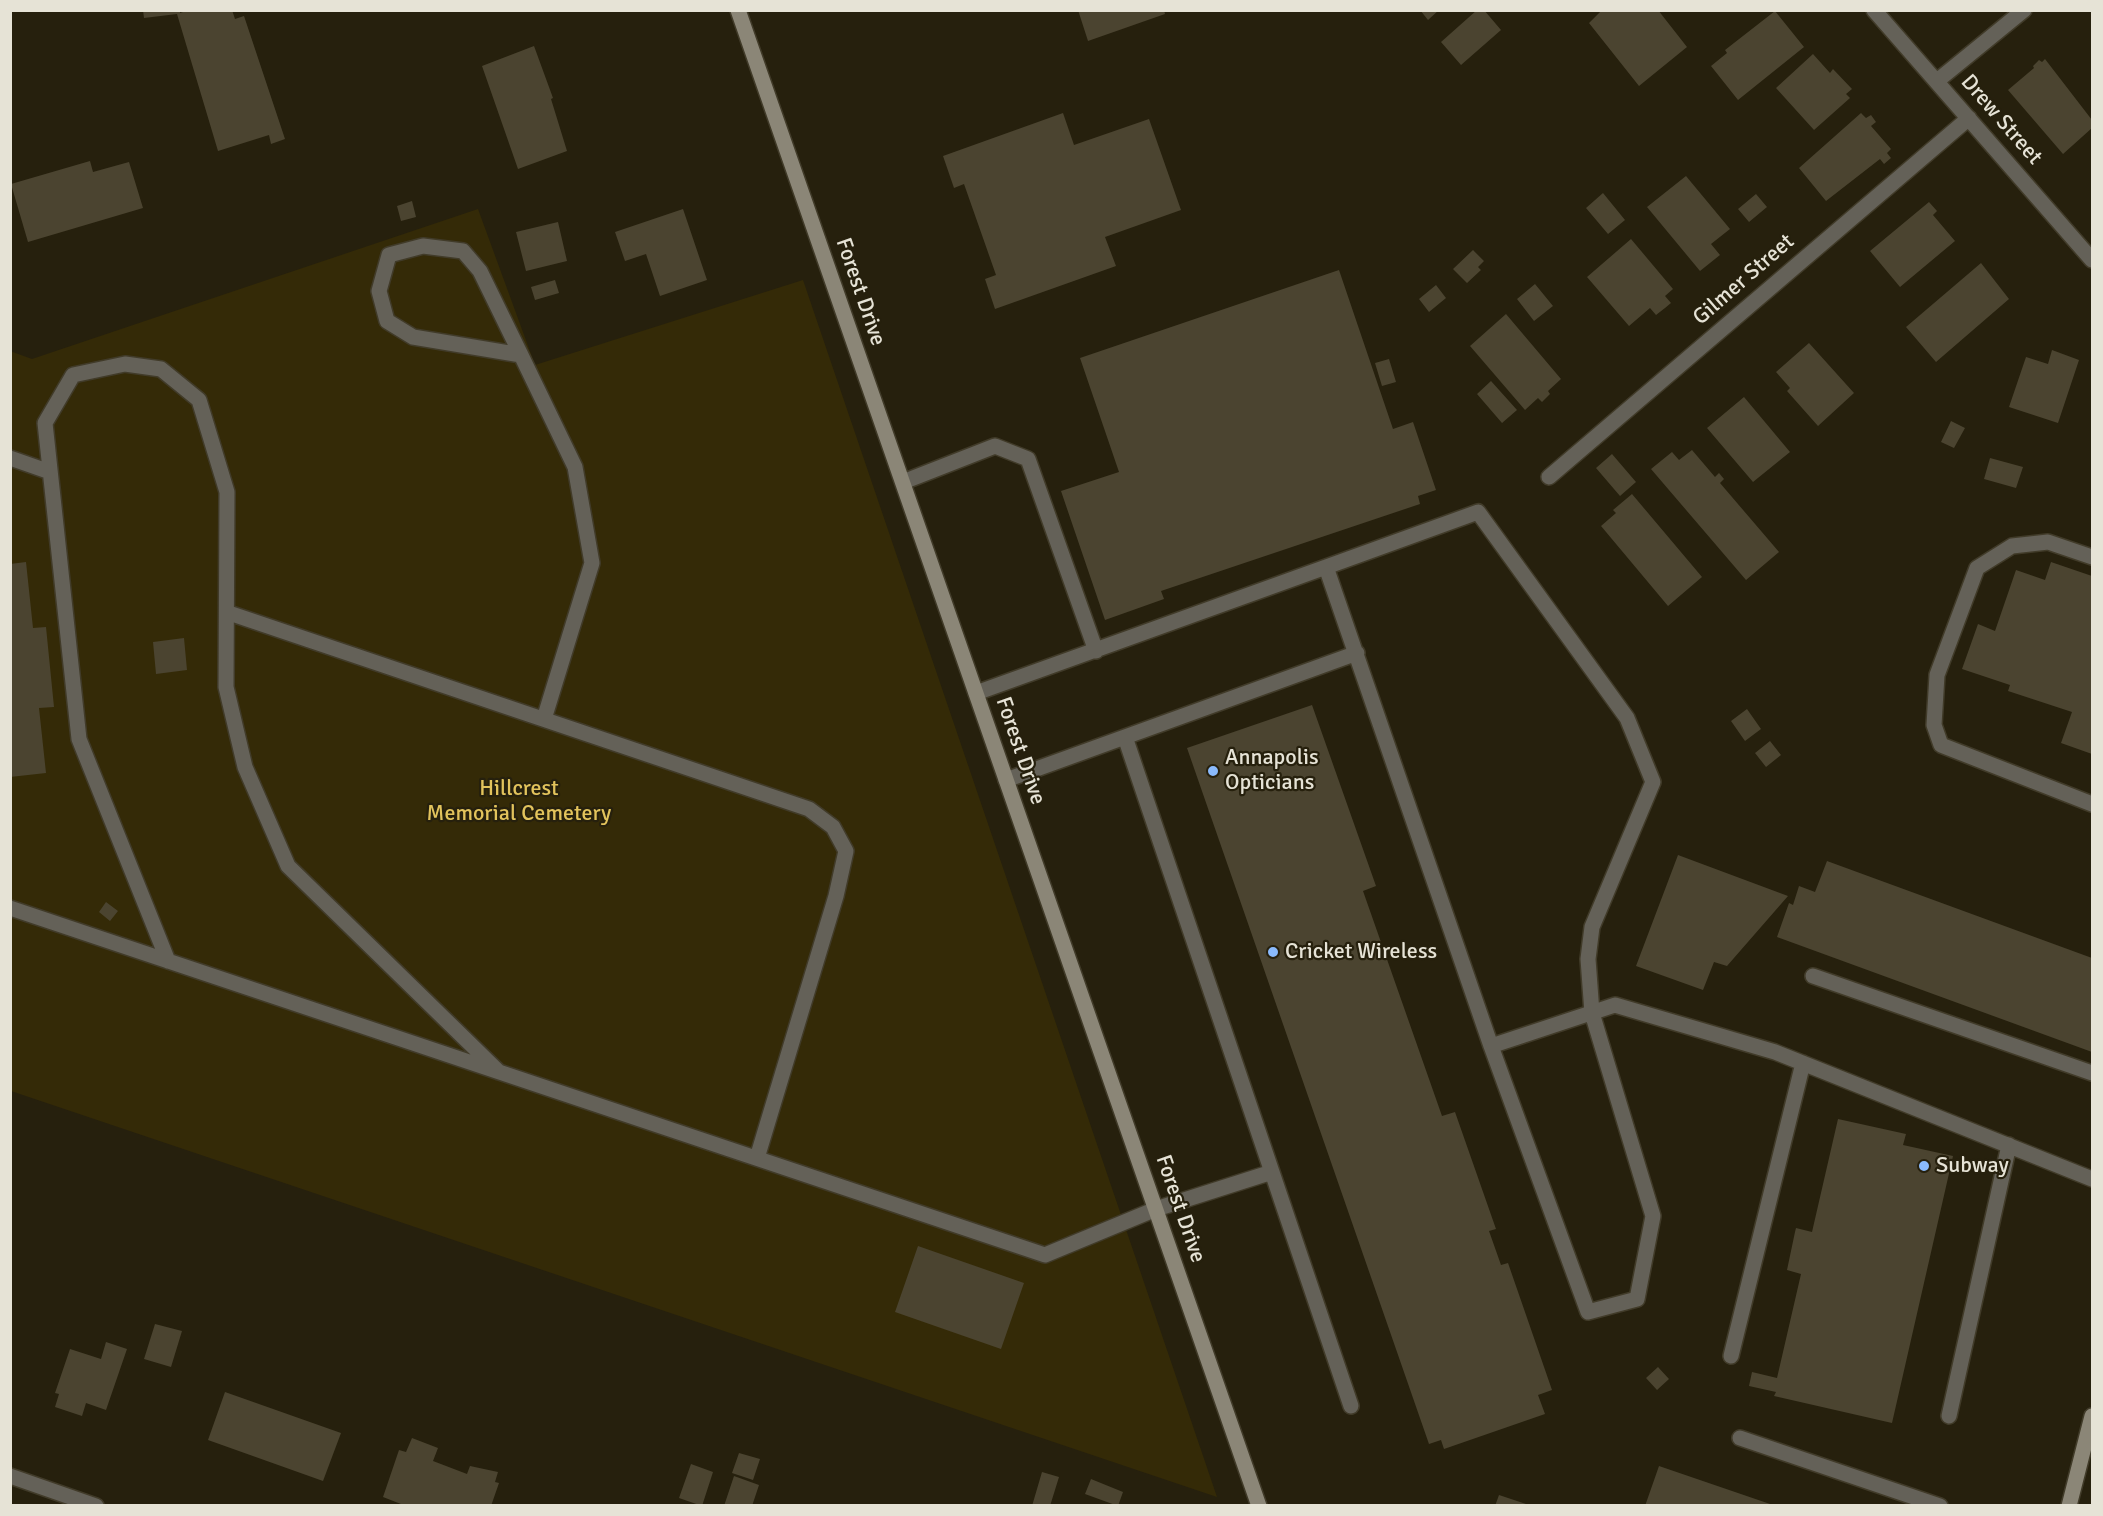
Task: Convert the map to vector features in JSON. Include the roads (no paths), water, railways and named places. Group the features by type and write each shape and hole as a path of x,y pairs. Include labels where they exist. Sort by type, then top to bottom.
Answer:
{"street":[{"name":"Forest Drive","path":"738,10 1259,1506"},
{"name":"Drew Street","path":"1874,10 2092,260"},
{"path":"1937,81 2024,10"},
{"name":"Gilmer Street","path":"1549,477 1969,118"},
{"path":"521,355 413,337 387,321 379,291 389,255 423,246 462,251 480,271 521,355 575,467 592,563 544,719"},
{"path":"168,961 79,739 45,423 73,375 125,364 161,369 199,400 227,492 229,613 226,687 245,767 288,866 499,1072"},
{"path":"903,482 995,446 1028,459 1096,651"},
{"path":"10,459 50,472"},
{"path":"976,693 1478,512 1628,718 1653,782 1592,927 1588,959 1592,1014 1653,1216 1637,1299 1588,1312 1491,1046 1326,567"},
{"path":"2092,558 2048,542 2012,546 1977,568 1937,675 1934,725 1941,745 2092,804"},
{"path":"229,613 809,809 833,828 846,851 836,896 757,1158"},
{"path":"1006,780 1357,653"},
{"path":"1125,736 1351,1406"},
{"path":"10,908 1045,1255 1156,1209 1272,1172"},
{"path":"1813,976 2092,1073"},
{"path":"1491,1046 1615,1005 1803,1063 2092,1179"},
{"path":"1731,1356 1803,1063"},
{"path":"1949,1416 2009,1145"},
{"path":"2069,1506 2092,1417"},
{"path":"1740,1438 1940,1506"},
{"path":"10,1476 96,1506"}],"place":[{"name":"Annapolis Opticians","path":"1213,771"},
{"name":"Cricket Wireless","path":"1273,952"},
{"name":"Subway","path":"1924,1166"}],"park label":[{"name":"Hillcrest Memorial Cemetery","path":"519,802"}]}
